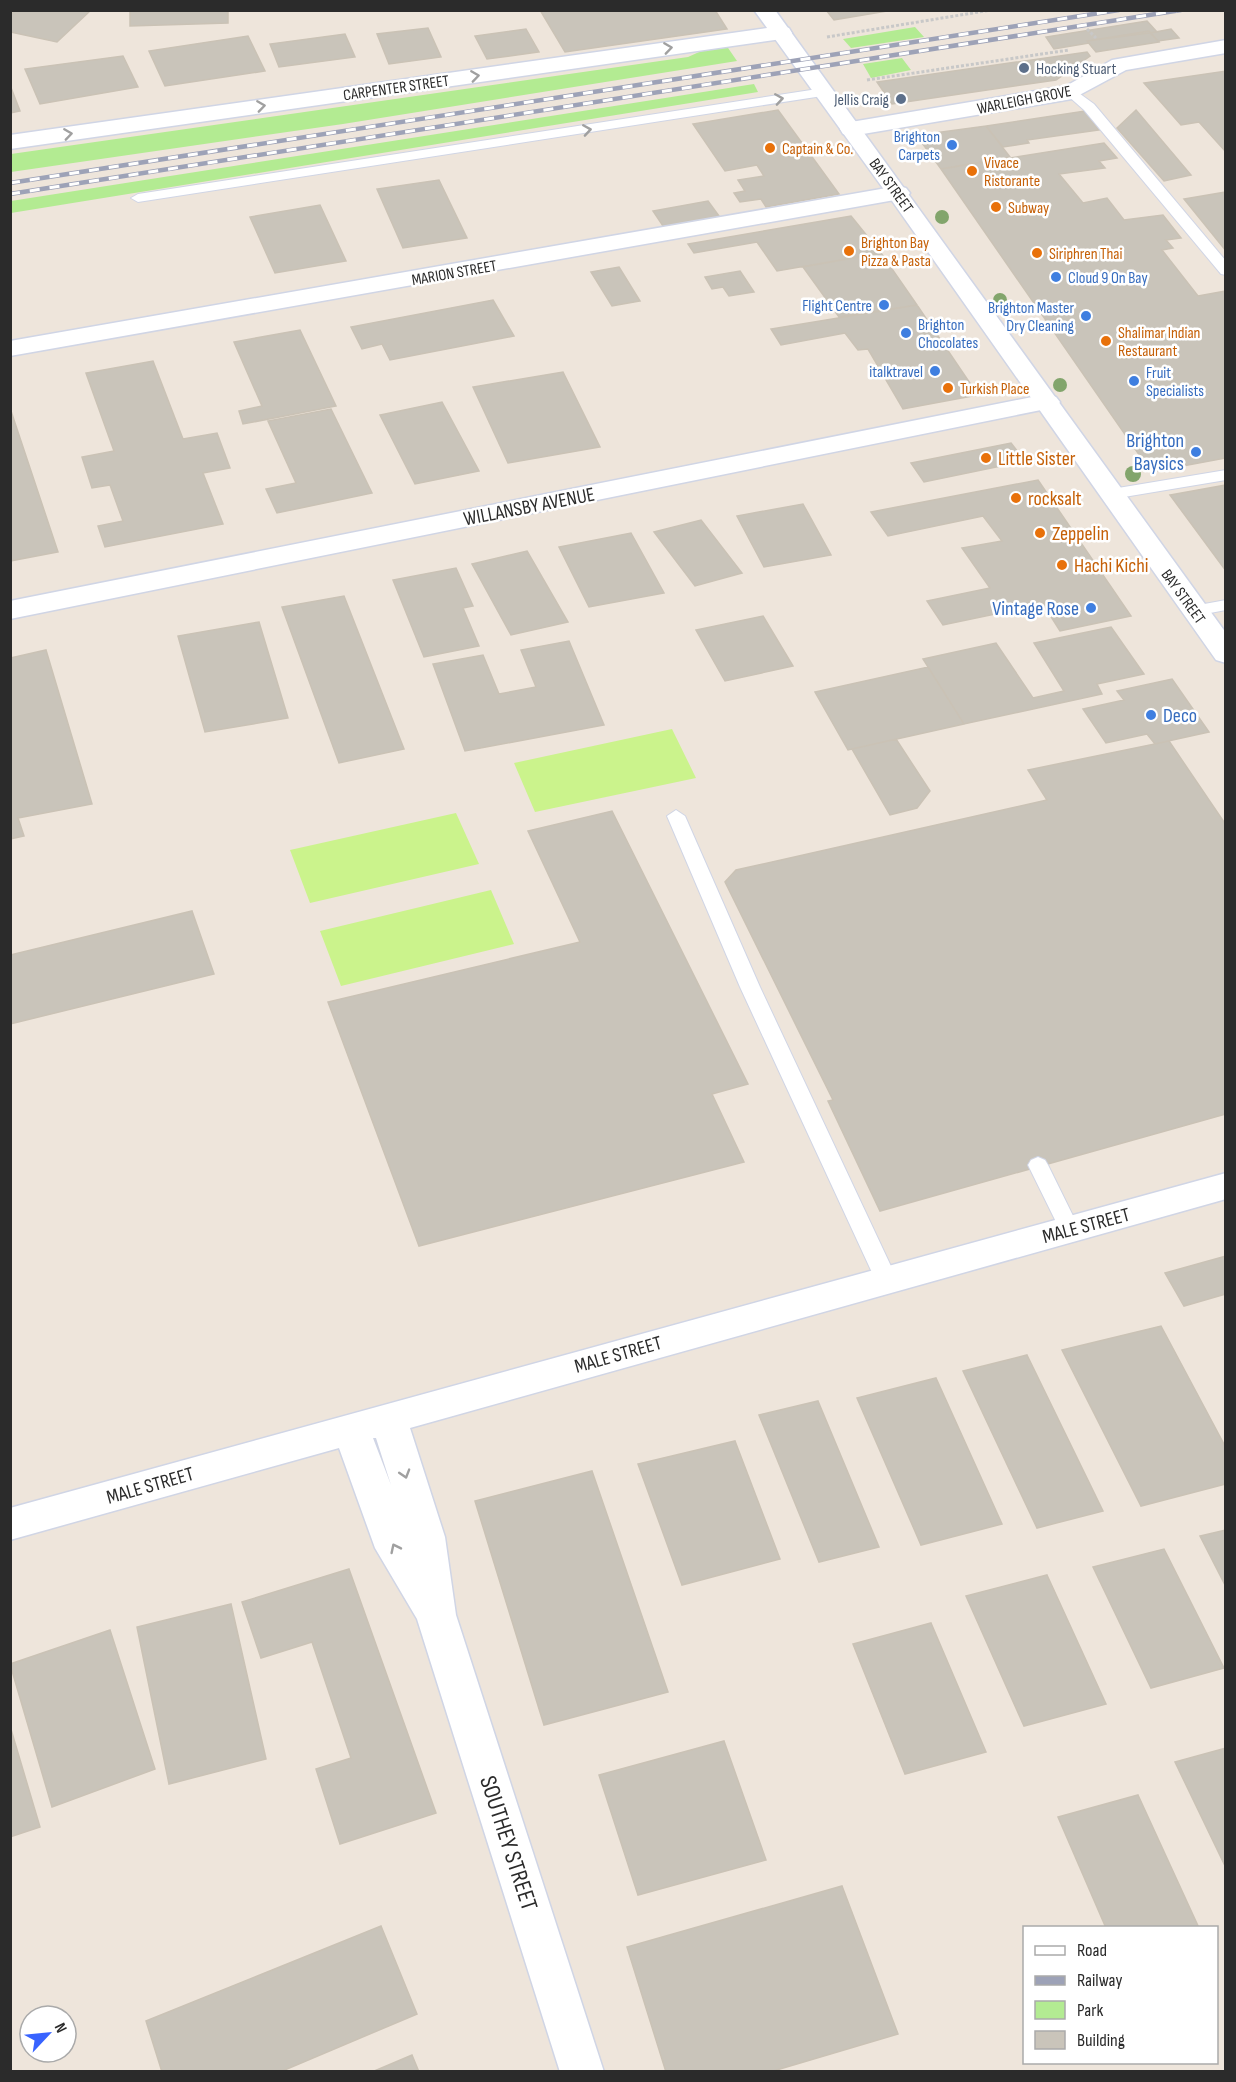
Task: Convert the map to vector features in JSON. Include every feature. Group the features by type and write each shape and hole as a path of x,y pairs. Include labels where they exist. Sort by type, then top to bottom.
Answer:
{"street":[{"name":"BAY STREET","path":"764,10 898,193 1226,654"},
{"name":"CARPENTER STREET","path":"10,142 785,38"},
{"name":"WARLEIGH GROVE","path":"851,129 1072,92 1120,65 1226,46"},
{"name":"MARION STREET","path":"10,349 898,193"},
{"name":"WILLANSBY AVENUE","path":"10,609 1047,402"},
{"name":"MALE STREET","path":"10,1524 1226,1186"},
{"name":"SOUTHEY STREET","path":"388,1418 426,1537 436,1616 582,2072"},
{"name":"SOUTHEY STREET","path":"351,1428 394,1548 436,1616"}],"lane":[{"path":"138,198 824,92"},
{"path":"1072,92 1089,107 1226,272"},
{"path":"1112,494 1226,475"},
{"path":"1194,611 1226,605"},
{"path":"676,816 750,987 886,1279"},
{"path":"1038,1165 1070,1230"}],"path":[{"path":"785,38 992,10"},
{"path":"867,80 1078,49"}],"green space":[{"path":"915,27 924,37 851,48 843,39"},
{"path":"726,45 737,61 343,124 11,172 11,154 688,57 708,48"},
{"path":"902,58 911,70 871,78 863,64"},
{"path":"754,84 758,92 11,213 11,201"},
{"path":"672,729 696,778 535,812 514,763"},
{"path":"456,813 479,864 310,903 290,850"},
{"path":"491,890 514,944 341,986 320,931"}],"building":[{"path":"16,10 91,10 57,42 10,32 10,15"},
{"path":"130,10 228,10 228,23 130,26"},
{"path":"540,10 715,10 727,29 565,52"},
{"path":"826,10 893,10 834,20"},
{"path":"1147,21 1157,32 1087,41 1089,43 1054,49 1046,37"},
{"path":"428,28 441,57 389,64 377,34"},
{"path":"526,29 539,52 487,59 475,36"},
{"path":"1171,29 1179,38 1158,41 1150,33"},
{"path":"1149,31 1159,42 1096,52 1087,41"},
{"path":"345,34 355,57 279,67 270,44"},
{"path":"248,36 265,71 165,86 149,51"},
{"name":"Hocking Stuart","path":"1087,52 1090,56 1056,80 892,104 877,82"},
{"path":"123,56 138,87 40,104 25,69"},
{"path":"1226,71 1226,152 1199,122 1181,125 1144,83"},
{"path":"10,85 20,111 10,113"},
{"path":"778,110 839,194 766,207 761,199 740,202 734,193 745,191 738,180 764,176 757,165 725,171 693,124"},
{"path":"1136,110 1191,175 1164,181 1117,128"},
{"path":"1085,111 1099,130 1027,140 1029,143 1003,147 986,126"},
{"path":"986,126 1010,157 941,169 920,140 927,134"},
{"path":"1104,143 1117,158 1099,161 1105,168 1059,174 1083,203 1107,198 1124,220 1163,215 1181,238 1166,240 1173,248 1162,250 1198,296 1226,291 1226,458 1151,472 941,169"},
{"path":"439,180 467,238 403,248 377,189"},
{"path":"1226,192 1226,251 1184,199"},
{"path":"708,201 719,216 663,226 653,211"},
{"path":"320,205 346,261 275,273 250,217"},
{"path":"851,216 881,253 777,271 757,242 694,253 688,244"},
{"path":"881,253 917,305 839,317 803,267"},
{"path":"619,267 640,301 612,306 591,272"},
{"path":"740,271 754,292 729,296 723,287 712,289 705,277"},
{"path":"493,300 514,336 390,360 382,344 362,349 351,327"},
{"path":"917,305 978,395 903,409 868,349 858,350 845,333 781,345 771,329"},
{"path":"300,330 336,406 243,424 239,411 262,406 234,342"},
{"path":"153,361 183,439 217,433 230,468 203,473 223,524 105,547 98,526 123,521 110,485 92,488 82,457 114,451 86,373"},
{"path":"563,372 600,447 508,463 473,387"},
{"path":"442,402 479,471 415,484 380,415"},
{"path":"10,408 58,552 10,561"},
{"path":"331,409 372,493 277,513 266,489 296,483 268,421"},
{"path":"1011,443 1025,461 924,482 911,463"},
{"path":"1038,480 1131,616 1060,631 1043,604 943,625 927,601 990,588 962,548 1002,541 983,516 888,536 871,512"},
{"path":"1226,485 1226,571 1170,495"},
{"path":"803,504 831,555 764,567 737,516"},
{"path":"701,520 742,573 695,586 654,532"},
{"path":"631,533 664,593 589,607 559,547"},
{"path":"527,551 568,622 511,635 472,564"},
{"path":"456,568 473,606 463,608 479,646 424,657 393,580"},
{"path":"344,596 404,749 339,763 282,607"},
{"path":"763,616 793,666 725,681 696,630"},
{"path":"259,622 288,718 205,732 178,636"},
{"path":"1111,627 1144,674 1097,684 1102,694 964,724 923,659 996,643 1033,698 1064,691 1034,643"},
{"path":"569,641 604,725 465,751 433,664 483,655 499,694 536,687 521,650"},
{"path":"46,650 92,804 18,818 24,836 10,839 10,658"},
{"path":"928,667 964,724 848,750 815,692"},
{"path":"1172,679 1209,732 1155,744 1147,734 1106,743 1083,709 1124,700 1117,691"},
{"path":"896,739 930,791 917,808 890,815 852,749"},
{"path":"1169,741 1226,825 1226,1114 880,1211 828,1101 833,1100 725,882 736,870 1047,800 1028,770"},
{"path":"612,811 748,1084 712,1094 744,1162 419,1246 328,1002 580,942 528,831"},
{"path":"192,911 214,974 10,1024 10,955"},
{"path":"1226,1256 1226,1294 1184,1306 1165,1273"},
{"path":"1161,1326 1226,1448 1226,1484 1141,1506 1062,1350"},
{"path":"1027,1355 1103,1511 1037,1528 963,1371"},
{"path":"936,1378 1002,1524 921,1545 857,1398"},
{"path":"818,1401 879,1547 819,1562 759,1415"},
{"path":"735,1441 780,1559 682,1585 638,1464"},
{"path":"592,1471 668,1692 544,1725 475,1501"},
{"path":"1226,1530 1226,1587 1200,1536"},
{"path":"1164,1549 1224,1668 1151,1688 1093,1567"},
{"path":"349,1569 436,1813 340,1844 316,1769 351,1758 312,1642 261,1658 242,1602"},
{"path":"1047,1575 1106,1704 1024,1726 966,1596"},
{"path":"231,1604 266,1759 169,1784 137,1627"},
{"path":"931,1623 986,1752 905,1774 853,1644"},
{"path":"110,1630 155,1769 52,1807 10,1664"},
{"path":"10,1726 40,1827 10,1837"},
{"path":"724,1741 766,1860 638,1895 599,1775"},
{"path":"1226,1748 1226,1868 1175,1762"},
{"path":"1138,1795 1198,1926 1105,1926 1058,1817"},
{"path":"842,1886 898,2034 770,2072 666,2072 627,1947"},
{"path":"381,1926 417,2014 280,2072 162,2072 146,2021"},
{"path":"412,2055 419,2072 372,2072"}],"railway":[{"path":"10,183 1119,10"},
{"path":"10,194 1181,10"}],"place":[{"name":"Hocking Stuart","path":"1024,68"},
{"name":"Jellis Craig","path":"901,99"},
{"name":"Brighton Carpets","path":"952,145"},
{"name":"Captain & Co.","path":"770,148"},
{"name":"Vivace Ristorante","path":"972,171"},
{"name":"Subway","path":"996,207"},
{"name":"Brighton Bay Pizza & Pasta","path":"849,251"},
{"name":"Siriphren Thai","path":"1037,253"},
{"name":"Cloud 9 On Bay","path":"1056,277"},
{"name":"Flight Centre","path":"884,305"},
{"name":"Brighton Master Dry Cleaning","path":"1086,316"},
{"name":"Brighton Chocolates","path":"906,333"},
{"name":"Shalimar Indian Restaurant","path":"1106,341"},
{"name":"italktravel","path":"935,371"},
{"name":"Fruit Specialists","path":"1134,381"},
{"name":"Turkish Place","path":"948,388"},
{"name":"Brighton Baysics","path":"1196,452"},
{"name":"Little Sister","path":"986,458"},
{"name":"rocksalt","path":"1016,498"},
{"name":"Zeppelin","path":"1040,533"},
{"name":"Hachi Kichi","path":"1062,565"},
{"name":"Vintage Rose","path":"1091,608"},
{"name":"Deco","path":"1151,715"}]}
